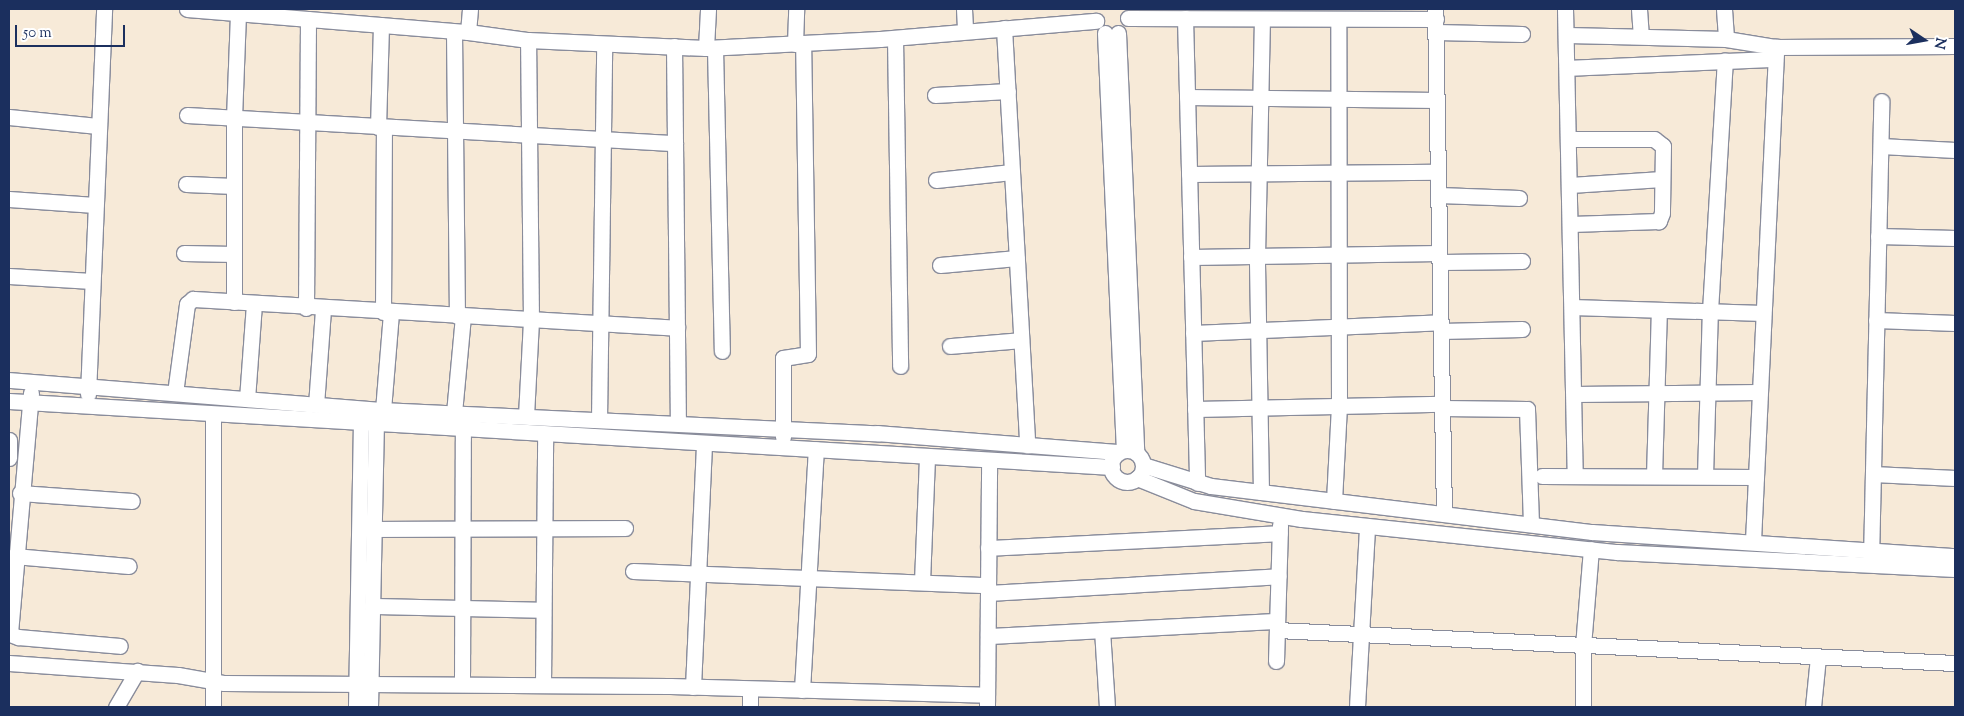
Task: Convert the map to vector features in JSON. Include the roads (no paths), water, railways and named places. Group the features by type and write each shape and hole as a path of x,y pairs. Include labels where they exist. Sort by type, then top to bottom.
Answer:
{"street":[{"path":"87,407 104,9"},
{"path":"187,9 230,11 528,40 710,48 895,38 1004,28 1097,15 1112,33 1132,460 1122,480 1114,475 1112,460 1132,460 1194,502 1280,516 1590,549 1871,558 1955,556"},
{"path":"454,413 460,316 454,131 461,32 470,9"},
{"path":"708,9 722,350"},
{"path":"784,448 784,358 808,354 799,44 796,9"},
{"path":"964,9 965,31"},
{"path":"1565,9 1568,68 1575,475"},
{"path":"1640,9 1641,35"},
{"path":"1724,9 1726,39"},
{"path":"230,11 234,118 234,302"},
{"path":"1112,33 1124,28 1126,14 1185,18 1237,14 1262,19 1293,14 1338,19 1356,14 1436,20 1522,34"},
{"path":"1185,18 1197,483"},
{"path":"306,308 309,124 308,19"},
{"path":"1261,492 1257,256 1262,19"},
{"path":"1334,501 1339,406 1337,254 1340,99 1338,19"},
{"path":"1436,20 1444,514"},
{"path":"356,707 364,684 372,606 377,424 373,409 387,312 381,127 381,25"},
{"path":"1004,28 1027,445"},
{"path":"1567,34 1726,39 1776,53"},
{"path":"895,38 900,366"},
{"path":"526,416 531,320 527,135 528,40"},
{"path":"599,420 603,324 604,44"},
{"path":"674,46 678,424"},
{"path":"1568,68 1726,60 1776,53 1955,46"},
{"path":"1753,541 1776,53"},
{"path":"1705,476 1706,392 1710,311 1726,60"},
{"path":"936,95 1008,91"},
{"path":"1187,97 1437,100"},
{"path":"1871,558 1881,101"},
{"path":"187,115 309,124 675,142"},
{"path":"9,117 98,126"},
{"path":"1569,139 1659,141 1663,146 1659,221 1571,224"},
{"path":"1881,146 1955,150"},
{"path":"936,180 1012,172"},
{"path":"1189,174 1438,172"},
{"path":"1570,185 1662,179"},
{"path":"186,184 234,186"},
{"path":"1438,195 1520,198"},
{"path":"9,199 95,205"},
{"path":"1878,236 1955,238"},
{"path":"184,253 234,254"},
{"path":"1191,257 1337,254 1522,261"},
{"path":"940,265 1017,258"},
{"path":"9,276 92,282"},
{"path":"174,393 189,301 677,328"},
{"path":"247,399 254,304"},
{"path":"1572,307 1763,313"},
{"path":"316,405 324,309"},
{"path":"1654,476 1659,310"},
{"path":"1876,320 1955,323"},
{"path":"1193,333 1338,327 1522,329"},
{"path":"950,346 1021,340"},
{"path":"9,380 373,409 783,428 1027,445 1132,460 1197,483 1261,492 1592,532 1753,541 1955,569"},
{"path":"32,381 14,556 10,634 18,637 120,646"},
{"path":"1574,394 1759,392"},
{"path":"9,401 360,424 1112,467"},
{"path":"1196,409 1339,406 1442,406 1527,409 1531,524"},
{"path":"370,707 364,684 360,424 373,409"},
{"path":"212,414 212,681 214,707"},
{"path":"462,684 463,429"},
{"path":"543,685 542,528 545,434"},
{"path":"9,440 9,458"},
{"path":"693,687 704,443"},
{"path":"802,690 816,449"},
{"path":"922,582 927,456"},
{"path":"9,662 137,672 212,681 693,687 802,690 987,701 989,460"},
{"path":"1873,474 1955,478"},
{"path":"1542,476 1756,477"},
{"path":"20,493 132,501"},
{"path":"1276,661 1280,516"},
{"path":"1357,707 1359,634 1367,526"},
{"path":"374,529 625,528"},
{"path":"988,548 1280,533"},
{"path":"1583,707 1583,646 1590,549"},
{"path":"14,556 129,566"},
{"path":"633,571 922,582 988,589 1279,576"},
{"path":"372,606 543,610"},
{"path":"988,636 1102,630 1277,626 1359,634 1955,663"},
{"path":"1102,630 1107,707"},
{"path":"1813,707 1818,657"},
{"path":"116,707 137,672"},
{"path":"750,689 750,707"}]}
